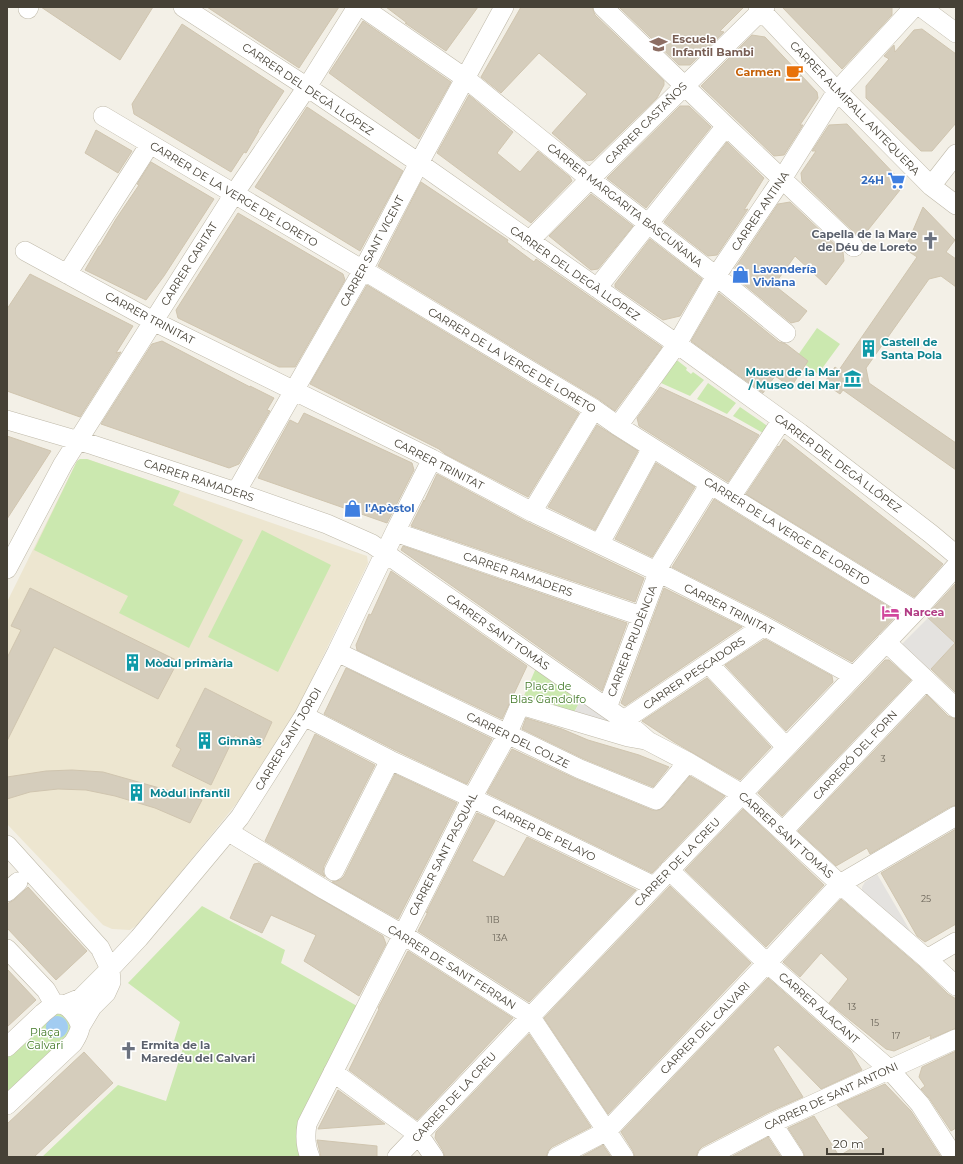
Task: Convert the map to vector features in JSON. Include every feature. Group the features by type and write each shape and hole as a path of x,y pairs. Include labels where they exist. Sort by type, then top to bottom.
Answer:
{"street":[{"name":"CARRER DEL DEGÀ LLÓPEZ","path":"183,7 307,87 419,163 676,344 782,420 931,534 956,555"},
{"name":"CARRER CARITAT","path":"7,569 63,464 234,194 307,87 357,7"},
{"name":"CARRER MARGARITA BASCUÑANA","path":"362,7 465,78 590,179 716,276 786,333"},
{"path":"603,7 854,247"},
{"name":"CARRER ANTINA","path":"618,426 676,344 716,276 782,179 837,92 914,7"},
{"path":"921,7 956,33"},
{"name":"CARRER SANT VICENT","path":"236,492 363,270 465,78 500,8"},
{"name":"CARRER CASTAÑOS","path":"529,241 761,8"},
{"name":"CARRER ALMIRALL ANTEQUERA","path":"761,8 837,92 932,186 956,205"},
{"name":"CARRER DE LA VERGE DE LORETO","path":"103,116 594,409 652,448 916,611"},
{"path":"597,288 726,126"},
{"path":"67,274 150,144"},
{"path":"932,186 956,154"},
{"name":"CARRER TRINITAT","path":"25,251 153,321 432,459 532,512 600,543 764,626 854,676"},
{"path":"532,512 594,409"},
{"name":"CARRER RAMADERS","path":"7,420 78,441 236,492 327,524 372,544 386,552"},
{"path":"731,497 782,420"},
{"path":"600,543 652,448"},
{"name":"CARRER SANT JORDI","path":"59,1005 81,998 110,969 139,938 229,832 244,811 304,716 432,459"},
{"name":"CARRER PRUDÈNCIA","path":"607,708 657,572 710,484"},
{"name":"CARRER RAMADERS","path":"395,532 641,616"},
{"name":"CARRER SANT TOMÀS","path":"386,552 624,720 648,741 688,762 742,794 840,884 956,986"},
{"name":"CARRER DE LA CREU","path":"397,1157 916,611 956,566"},
{"name":"CARRER PESCADORS","path":"624,720 764,626"},
{"path":"886,642 956,708"},
{"name":"CARRER DEL COLZE","path":"337,652 580,769 656,800 688,762"},
{"path":"708,664 786,748"},
{"name":"CARRERÓ DEL FORN","path":"783,831 926,680"},
{"name":"CARRER SANT TOMÀS","path":"520,705 628,737 648,741"},
{"name":"CARRER SANT PASQUAL","path":"310,1157 306,1148 305,1135 307,1124 402,934 472,798 507,735 520,705"},
{"name":"CARRER DE PELAYO","path":"304,716 390,760 654,886"},
{"path":"334,871 390,760"},
{"name":"CARRER DEL CALVARI","path":"556,1157 607,1131 840,884 956,816"},
{"name":"CARRER DE SANT FERRAN","path":"229,832 324,890 402,934 530,1016 624,1157"},
{"path":"7,845 100,948 110,969 111,982 106,993 92,1007 80,1027 73,1043 7,1106"},
{"name":"CARRER ALACANT","path":"669,870 767,963 888,1069 920,1104 954,1157"},
{"path":"94,941 105,947 116,950 139,938"},
{"path":"927,959 956,942"},
{"path":"7,949 59,1005 72,1012 78,1020 80,1027"},
{"path":"7,1047 43,1013 59,1005"},
{"name":"CARRER DE SANT ANTONI","path":"708,1157 772,1123 956,1039"},
{"path":"333,1072 419,1135 434,1157"},
{"path":"772,1123 794,1157"}],"shaded area":[{"path":"80,459 87,459 367,556 368,563 287,731 241,798 140,923 130,930 112,929 103,925 7,824 7,602 77,461"},
{"path":"928,618 955,643 930,670 902,644"},
{"path":"585,692 648,741 570,720"},
{"path":"877,874 919,946 862,893 862,887 865,882"}],"green space":[{"path":"817,328 840,344 818,374 796,358"},
{"path":"676,361 687,368 686,370 691,374 693,372 704,380 690,396 661,383"},
{"path":"708,383 736,403 727,414 697,399"},
{"path":"740,407 766,425 767,427 763,433 733,416"},
{"path":"80,459 87,459 180,491 173,505 243,540 189,648 119,613 128,596 34,550 77,461"},
{"path":"262,530 331,565 278,672 208,637"},
{"name":"Plaça de Blas Gandolfo","path":"539,661 585,692 570,720 520,705"},
{"path":"202,906 285,950 281,963 357,1006 303,1157 42,1157 118,1085 166,1101 183,1048 174,1041 180,1022 128,983"},
{"name":"Plaça Calvari","path":"60,1013 67,1016 72,1031 7,1096 7,1053 47,1016"}],"water":[{"path":"57,1016 65,1019 68,1027 65,1035 57,1038 49,1035 46,1027 49,1019"}],"building":[{"path":"41,7 153,7 120,60"},
{"path":"207,7 339,7 299,68"},
{"path":"386,7 478,7 446,51 405,23 407,23"},
{"path":"521,7 592,7 595,15 664,81 664,85 657,98 593,160 585,161 552,133 587,94 539,53 501,93 481,77"},
{"path":"619,7 744,7 720,31 724,32 690,65 679,65"},
{"path":"782,7 892,7 892,15 842,69"},
{"path":"363,21 451,82 419,139 329,73"},
{"path":"182,24 284,91 258,131 246,153 244,152 231,172 134,114 132,104"},
{"path":"922,29 956,54 956,123 932,151 921,151 866,98 866,86 889,59 884,56 894,45 895,52 914,30"},
{"path":"752,35 765,37 817,92 818,98 800,125 803,125 784,155 774,156 701,86"},
{"path":"469,95 513,132 497,153 520,172 538,151 570,177 572,181 531,223 437,153"},
{"path":"680,106 689,106 711,127 646,208 607,178"},
{"path":"307,107 403,171 360,251 255,187"},
{"path":"847,124 899,179 900,190 864,235 858,236 802,182 801,173 816,151 812,151 829,125"},
{"path":"96,130 132,151 118,173 85,153"},
{"path":"727,142 764,178 744,210 748,209 717,255 708,256 664,222"},
{"path":"151,162 214,199 164,276 146,300 85,270 139,185 137,184"},
{"path":"421,182 508,240 507,242 534,262 536,259 662,347 615,411 600,400 378,266"},
{"path":"591,194 633,226 598,269 591,270 549,236"},
{"path":"790,202 843,252 844,261 826,285 795,256 774,285 807,311 799,321 791,323 736,278 735,268 778,204"},
{"name":"Castell de Santa Pola","path":"923,207 955,240 946,252 956,259 956,287 941,276 929,279 866,368 869,383 956,443 956,470 843,390 840,394 824,383 835,367 839,370 917,257 905,249"},
{"path":"238,213 343,274 345,280 295,367 279,367 178,318 176,310"},
{"path":"650,239 702,279 680,316 663,320 615,287 615,284"},
{"path":"30,274 133,326 116,353 121,352 80,417 7,391 7,309"},
{"path":"367,285 579,413 528,497 445,454 439,449 310,384"},
{"path":"719,293 779,342 786,344 808,361 791,387 775,376 763,393 691,341"},
{"path":"162,341 274,398 267,410 270,411 239,464 229,468 101,424 152,344"},
{"path":"660,387 729,419 759,435 728,482 639,426 637,418"},
{"path":"304,413 412,463 414,470 387,523 258,478 290,420 298,424"},
{"path":"597,425 638,451 595,530 548,507"},
{"path":"7,436 51,451 7,519"},
{"path":"784,439 943,564 914,597 746,494"},
{"path":"656,463 695,487 652,557 615,539"},
{"path":"437,474 527,522 644,578 635,602 411,526"},
{"path":"714,499 899,613 852,662 769,616 672,567"},
{"path":"403,546 627,623 602,691 401,550"},
{"path":"391,571 527,666 502,719 357,650 356,645 369,614 371,615"},
{"path":"956,583 956,693 931,669 955,643 926,616"},
{"name":"Mòdul primària","path":"30,588 178,661 158,699 54,647 7,741 7,658 21,630 11,626"},
{"path":"664,588 742,627 625,706 621,703"},
{"path":"765,639 832,676 833,682 786,731 725,665"},
{"path":"885,660 889,660 911,680 782,816 758,793"},
{"path":"346,668 492,739 467,784 324,714"},
{"path":"707,678 771,747 740,780 674,742 642,721"},
{"name":"Gimnàs","path":"205,688 272,722 260,748 235,735 211,785 172,766 181,749 176,746"},
{"path":"927,695 948,716 956,719 956,805 950,807 870,854 867,848 836,866 798,831"},
{"path":"526,718 562,729 588,740 639,755 669,767 653,787 584,759 522,729"},
{"path":"315,734 375,765 324,866 323,872 325,877 265,841"},
{"path":"512,749 576,779 652,810 659,810 664,807 690,776 725,796 652,873 487,793"},
{"name":"Mòdul infantil","path":"72,770 103,772 202,800 190,823 155,808 115,796 86,790 58,789 30,792 7,799 7,777 46,771"},
{"path":"395,774 457,803 398,919 332,882 340,880 344,876"},
{"path":"743,809 824,885 766,947 685,870"},
{"path":"477,813 495,821 472,861 504,877 527,837 636,890 529,1002 418,931"},
{"path":"956,829 956,924 925,942 917,936 881,873"},
{"path":"259,863 383,936 386,944 359,996 304,961 316,935 271,915 262,933 230,918 254,864"},
{"path":"670,886 751,963 608,1114 544,1018"},
{"path":"28,887 87,951 56,980 7,928 7,904 14,900"},
{"path":"841,899 920,967 948,994 956,999 956,1028 930,1039 931,1035 894,1051 886,1049 829,1003 848,979 821,953 800,977 783,962"},
{"path":"408,951 513,1018 417,1120 349,1070 379,1009 378,1008"},
{"path":"7,969 36,1000 7,1027"},
{"path":"768,978 851,1051 862,1070 821,1089 778,1045 773,1049 803,1097 767,1113 702,1147 698,1151 696,1157 635,1157 621,1132"},
{"path":"529,1034 591,1127 552,1147 548,1151 546,1157 445,1157 435,1138 436,1132"},
{"path":"956,1051 956,1128 951,1131 929,1098 921,1089 925,1086 919,1077 922,1067"},
{"path":"84,1052 113,1083 34,1157 7,1157 7,1124"},
{"path":"885,1084 911,1111 941,1157 805,1157 803,1151 788,1128 814,1116 839,1156 869,1138 837,1105"},
{"path":"338,1090 385,1124 318,1129"},
{"path":"768,1137 781,1157 731,1157"},
{"path":"317,1140 377,1146 377,1157 321,1157"},
{"path":"603,1145 611,1157 581,1157"}],"place":[{"name":"Escuela Infantil Bambi","path":"659,45"},
{"name":"Carmen","path":"794,72"},
{"name":"24H","path":"897,180"},
{"name":"Capella de la Mare de Déu de Loreto","path":"930,240"},
{"name":"Lavandería Viviana","path":"740,275"},
{"name":"Castell de Santa Pola","path":"868,348"},
{"name":"Museu de la Mar / Museo del Mar","path":"853,378"},
{"name":"l'Apòstol","path":"352,508"},
{"name":"Narcea","path":"891,612"},
{"name":"Mòdul primària","path":"132,663"},
{"name":"Gimnàs","path":"205,741"},
{"name":"Mòdul infantil","path":"137,793"},
{"name":"Ermita de la Maredéu del Calvari","path":"128,1051"}]}
